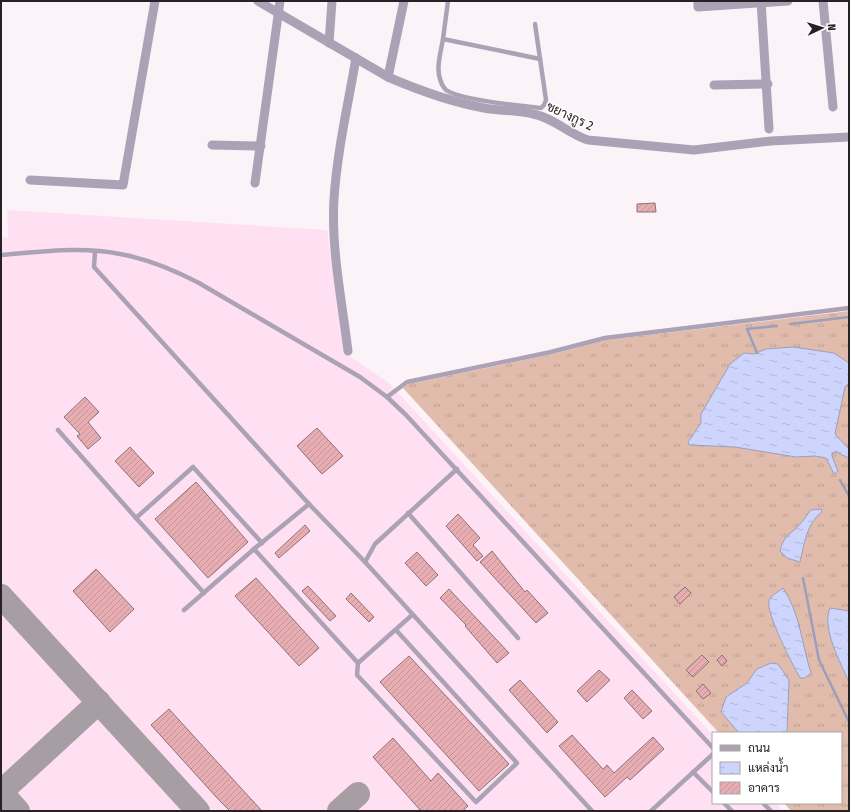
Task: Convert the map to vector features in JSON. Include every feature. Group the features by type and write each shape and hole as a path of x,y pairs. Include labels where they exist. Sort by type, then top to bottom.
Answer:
{"street":[{"path":"30,180 123,185 155,1"},
{"name":"ชยางกูร 2","path":"258,1 388,77 407,85 477,106 545,117 580,138 598,142 694,150 771,141 849,136"},
{"path":"255,183 280,1"},
{"path":"329,43 332,1"},
{"path":"388,77 404,1"},
{"path":"698,1 698,7 788,1"},
{"path":"823,1 833,107"},
{"path":"761,2 768,84 769,129"},
{"path":"348,351 335,240 334,200 341,141 356,58"},
{"path":"714,85 768,84"},
{"path":"212,145 261,146"}],"lane":[{"path":"448,1 438,68 439,78 446,90 460,96 505,104 541,108 546,100 535,24"},
{"path":"443,39 540,59"},
{"path":"1,255 55,250 95,251 119,254 144,260 172,270 199,283 360,377 387,397 457,469 712,747"},
{"path":"95,251 94,267 309,504 365,562 592,811"},
{"path":"387,397 407,382 551,352 605,338 849,308"},
{"path":"58,430 204,593"},
{"path":"136,518 193,467 262,542"},
{"path":"365,562 375,544 457,469"},
{"path":"184,610 262,542 309,504"},
{"path":"408,513 518,638"},
{"path":"254,549 358,663"},
{"path":"396,630 517,763 476,802 357,674 358,663 412,615"},
{"path":"651,811 712,755"},
{"path":"693,772 712,791"}],"shaded area":[{"path":"7,210 327,230 345,353 389,383 712,734 712,804 777,804 783,811 1,811 1,238 8,237"}],"green space":[{"path":"849,311 849,811 791,811 785,804 842,804 842,732 718,732 403,388 408,384 553,354 606,340"}],"water":[{"path":"793,347 834,353 849,363 849,383 845,387 835,434 849,449 849,458 836,452 832,453 838,471 834,474 826,458 815,456 796,457 735,447 689,445 688,442 701,423 701,414 730,364 744,353 754,354 766,349"},
{"path":"821,509 822,512 817,516 810,528 800,562 787,558 780,551 783,541 798,527 811,510"},
{"path":"783,588 789,598 797,618 811,673 805,678 800,678 781,640 769,608 770,599"},
{"path":"830,608 849,611 849,682 837,656 830,635 828,616"},
{"path":"771,663 778,664 789,680 787,732 738,732 721,712 726,697 747,683 757,669"}],"building":[{"path":"655,203 656,212 637,212 637,204"},
{"path":"85,397 99,412 88,422 101,438 88,449 77,436 80,434 64,417"},
{"path":"317,428 343,456 322,474 297,446"},
{"path":"130,447 154,473 139,487 115,461"},
{"path":"196,482 248,542 208,578 155,519"},
{"path":"458,514 480,538 473,545 483,556 477,561 446,526"},
{"path":"305,525 310,531 279,558 275,553"},
{"path":"492,551 525,592 527,590 548,613 536,623 480,562"},
{"path":"417,552 438,575 426,586 405,563"},
{"path":"96,569 134,609 110,632 73,591"},
{"path":"256,578 319,648 299,666 235,596"},
{"path":"308,586 336,616 330,621 302,591"},
{"path":"685,587 691,593 680,604 674,597"},
{"path":"449,589 509,653 497,663 465,626 466,625 440,598"},
{"path":"351,593 374,617 369,622 346,599"},
{"path":"702,655 709,662 693,677 686,670"},
{"path":"722,655 727,661 722,666 717,660"},
{"path":"409,656 509,764 479,791 380,682"},
{"path":"599,670 610,680 587,702 577,691"},
{"path":"520,680 558,722 547,733 509,690"},
{"path":"703,684 711,693 703,699 696,691"},
{"path":"632,690 652,711 643,719 624,698"},
{"path":"169,709 262,811 230,811 218,799 151,725"},
{"path":"572,735 603,769 607,765 614,773 653,737 664,749 630,780 627,777 605,797 559,746"},
{"path":"393,738 431,781 438,773 468,806 463,811 421,811 373,757"}],"waterway":[{"path":"790,324 849,317"},
{"path":"757,353 747,329 777,326"},
{"path":"840,480 849,496"},
{"path":"803,578 819,660 849,722"}],"taxiway":[{"path":"1,596 198,811"},
{"path":"1,792 99,702"},
{"path":"1,792 18,811"},
{"path":"339,811 358,794"}]}
